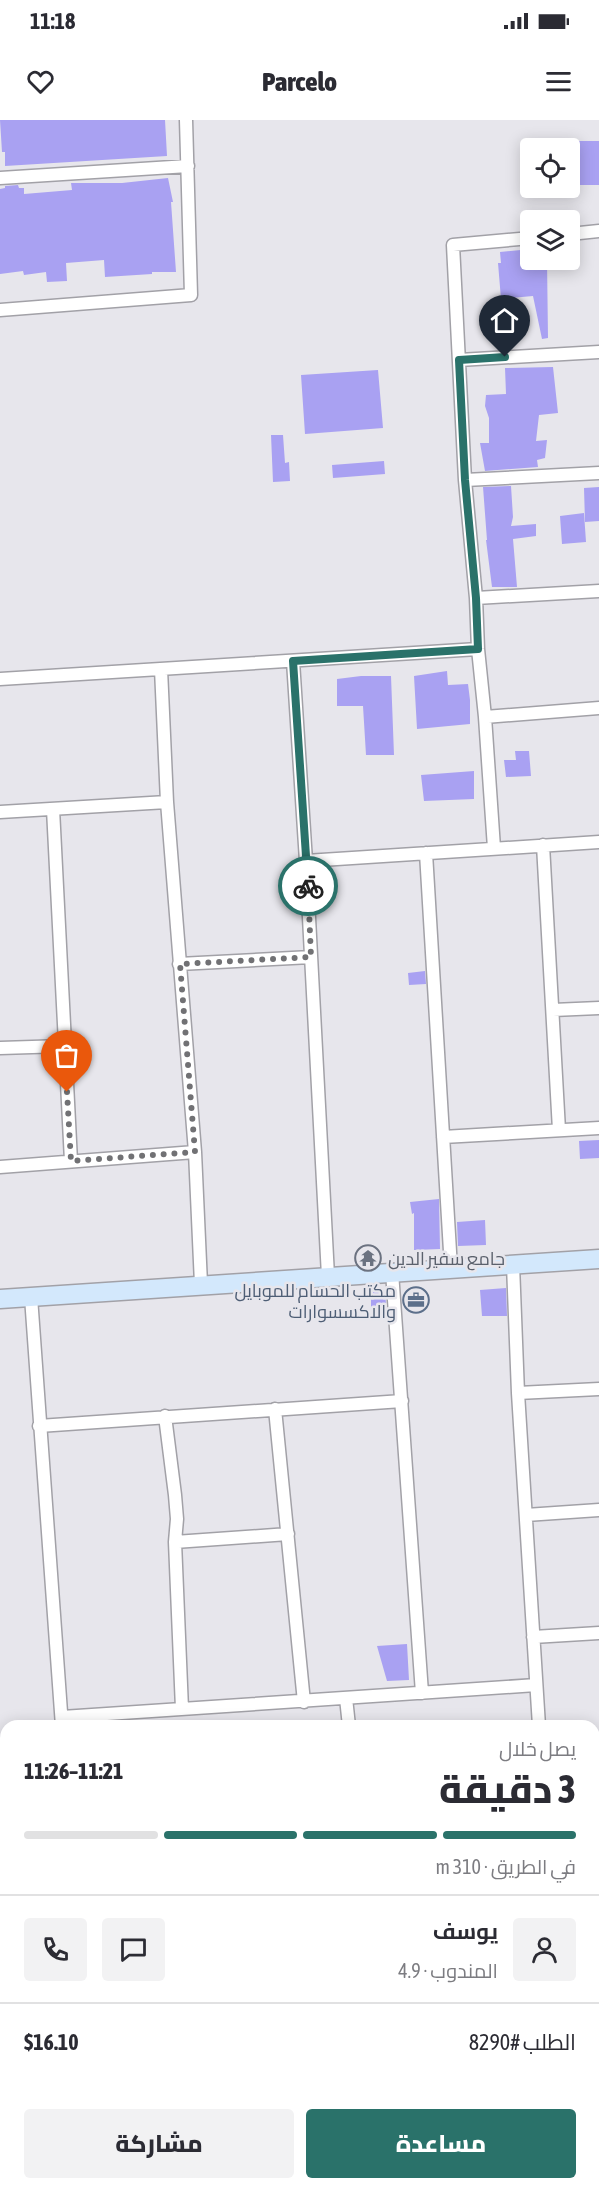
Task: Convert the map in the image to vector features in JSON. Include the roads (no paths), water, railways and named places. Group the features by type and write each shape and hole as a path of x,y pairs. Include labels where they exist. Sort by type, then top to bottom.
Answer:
{"street":[{"path":"0,310 191,296 186,120"},
{"path":"0,178 188,166"},
{"path":"580,233 599,231"},
{"path":"494,848 465,480 453,245 520,239"},
{"path":"459,360 599,352"},
{"path":"465,480 599,473"},
{"path":"476,598 599,591"},
{"path":"0,680 478,649"},
{"path":"293,661 328,1276"},
{"path":"161,669 167,802 195,1152 201,1284"},
{"path":"485,717 599,708"},
{"path":"0,812 167,802"},
{"path":"53,809 71,1161"},
{"path":"306,861 599,842"},
{"path":"543,845 560,1130"},
{"path":"426,853 451,1268"},
{"path":"180,964 311,957"},
{"path":"553,1010 599,1008"},
{"path":"0,1048 64,1046"},
{"path":"443,1137 599,1128"},
{"path":"0,1167 195,1152"},
{"path":"0,1299 599,1259"},
{"path":"513,1264 518,1394 539,1720"},
{"path":"392,1272 422,1693"},
{"path":"31,1297 62,1720"},
{"path":"518,1394 599,1389"},
{"path":"39,1426 402,1401"},
{"path":"275,1409 304,1702"},
{"path":"165,1416 177,1519 175,1542 182,1709"},
{"path":"526,1515 599,1510"},
{"path":"175,1542 288,1534"},
{"path":"533,1637 599,1633"},
{"path":"80,1720 182,1709 536,1685"},
{"path":"346,1698 348,1720"}],"place":[{"name":"جامع سفير الدين","path":"368,1258"},
{"name":"مكتب الحسام للموبايل والاكسسوارات","path":"416,1300"}]}
